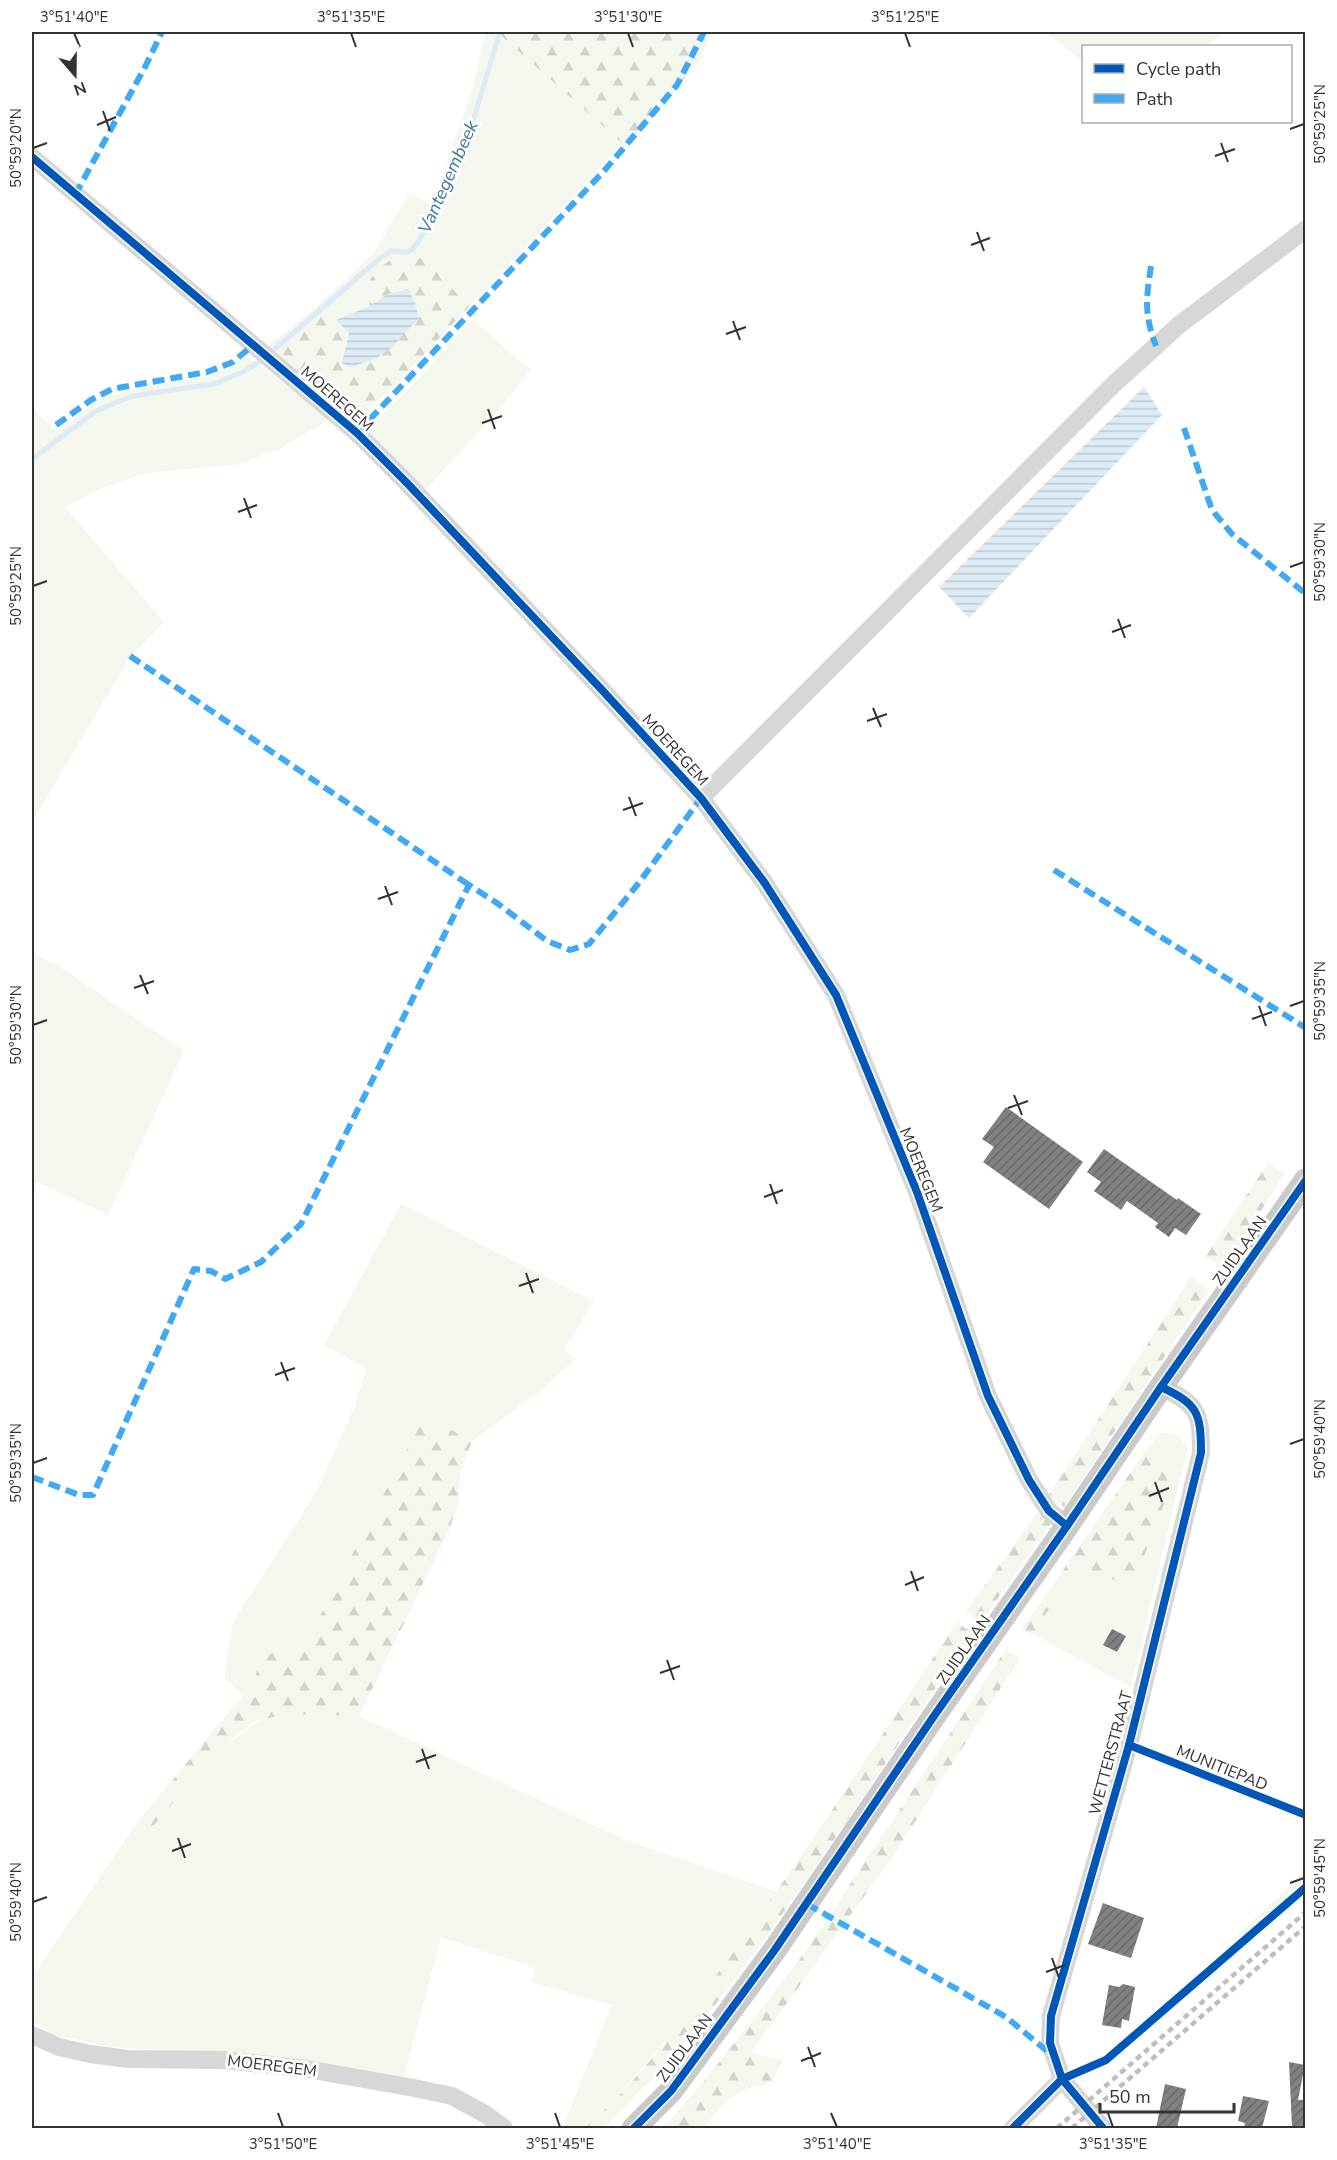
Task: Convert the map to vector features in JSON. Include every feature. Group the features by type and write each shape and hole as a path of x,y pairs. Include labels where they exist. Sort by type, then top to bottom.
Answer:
{"main road":[{"name":"ZUIDLAAN","path":"634,2128 671,2091 774,1951 1305,1180"}],"street":[{"name":"MOEREGEM","path":"32,157 357,433 407,483 701,798 764,882 836,995 917,1192 988,1396 1029,1480 1049,1511 1068,1526"},
{"path":"701,798 1114,384 1179,324 1305,229"},
{"name":"WETTERSTRAAT","path":"1103,2128 1062,2079 1050,2043 1051,2016 1129,1746 1201,1453 1201,1427 1194,1408 1180,1396 1161,1387"},
{"name":"MOEREGEM","path":"32,2035 59,2047 128,2059 224,2060 307,2069 414,2088 452,2096 485,2114 504,2128"},
{"path":"1013,2128 1062,2079"}],"green space":[{"path":"486,32 497,32 623,143 469,307 429,263 364,290 370,306 336,320 315,308 373,254 410,192 432,206 473,86"},
{"path":"497,32 713,32 699,60 629,149"},
{"path":"1046,32 1224,32 1208,45 1082,45 1082,61"},
{"path":"406,251 429,263 469,307 389,391 358,417 324,384 301,379 266,348 315,308 336,320 349,333 344,351 388,294 370,306 364,290 368,283 381,267"},
{"path":"472,320 531,370 484,427 425,490 371,437 369,428 423,374"},
{"path":"247,356 331,419 281,448 240,464 146,473 102,488 65,507 164,622 130,657 32,822 32,408 57,432 98,400 138,387 209,376"},
{"path":"32,953 57,965 184,1051 108,1215 37,1182 32,1193"},
{"path":"1268,1163 1285,1173 1225,1268 1205,1257"},
{"path":"401,1204 594,1301 564,1350 576,1359 538,1393 472,1441 446,1427 420,1425 294,1666 260,1659 254,1681 243,1695 225,1679 233,1622 318,1489 356,1403 366,1368 324,1345"},
{"path":"1191,1277 1209,1290 1064,1507 1049,1495"},
{"path":"420,1425 446,1427 472,1441 460,1472 458,1505 449,1530 359,1716 289,1714 255,1721 218,1750 149,1831 136,1824 254,1682 260,1659 274,1652 294,1666"},
{"path":"1160,1433 1177,1436 1183,1441 1187,1450 1131,1687 1032,1634 1078,1567 1114,1580 1160,1451 1147,1449"},
{"path":"1147,1449 1158,1451 1165,1456 1176,1473 1142,1562 1129,1578 1114,1580 1078,1567 1032,1634 1022,1629"},
{"path":"1038,1512 1052,1522 981,1622 966,1611"},
{"path":"957,1622 972,1633 839,1834 734,1981 686,2041 604,2128 585,2128 646,2065 720,1971 766,1907"},
{"path":"1006,1649 1020,1658 891,1859 751,2053 781,2060 772,2082 745,2089 727,2101 703,2128 664,2128 721,2060 806,1951"},
{"path":"289,1714 359,1716 630,1842 777,1892 687,2016 605,2111 585,2128 562,2128 612,2005 531,1982 536,1968 441,1937 404,2077 195,2052 109,2047 52,2034 32,2021 32,1977 136,1824 149,1831 218,1750 261,1720"},
{"path":"1305,1873 1305,1897 1248,1946 1237,1935"}],"shaded area":[{"path":"408,289 419,318 390,349 375,359 350,367 342,363 349,333 336,320 370,306 388,294"},
{"path":"1144,387 1162,415 969,618 939,587"}],"building":[{"path":"1006,1107 1083,1162 1049,1209 983,1162 994,1147 982,1139"},
{"path":"1104,1149 1201,1214 1186,1235 1175,1228 1169,1237 1155,1227 1158,1223 1127,1201 1121,1210 1094,1191 1101,1182 1087,1172"},
{"path":"1112,1629 1126,1636 1117,1652 1103,1645"},
{"path":"1103,1903 1144,1918 1131,1958 1088,1944"},
{"path":"1123,1984 1135,1987 1129,2021 1122,2019 1121,2028 1102,2025 1109,1985 1119,1987"},
{"path":"1289,2062 1305,2065 1298,2100 1305,2100 1305,2127 1292,2127"},
{"path":"1165,2084 1186,2089 1177,2128 1156,2128"},
{"path":"1243,2096 1269,2101 1262,2128 1244,2128 1245,2123 1238,2121"}],"waterway":[{"name":"Vantegembeek","path":"269,354 380,258 391,251 407,252 413,249 431,222 470,131 500,32"},
{"name":"Vantegembeek","path":"32,459 96,411 132,396 214,384 243,372 259,362"}],"railway":[{"path":"1057,2128 1306,1912"},
{"path":"1072,2128 1306,1926"}],"marked path":[{"path":"75,195 162,32"},
{"path":"357,433 604,171 677,85 704,32"},
{"path":"1151,266 1147,307 1149,325 1156,346"},
{"path":"56,425 91,400 112,389 207,372 233,362 253,345"},
{"path":"1184,428 1212,510 1232,534 1306,594"},
{"path":"130,656 469,885"},
{"path":"32,1477 79,1495 93,1495 194,1269 211,1271 225,1279 261,1262 301,1224 469,885 547,941 570,950 589,944 638,884 701,798"},
{"path":"1054,870 1306,1028"},
{"path":"807,1904 1006,2017 1053,2056"}],"cycle path":[{"path":"32,157 357,433 407,483 701,798 764,882 836,995 917,1192 988,1396 1029,1480 1049,1511 1067,1526"},
{"path":"634,2128 671,2091 774,1951 1306,1180"},
{"path":"1103,2128 1062,2079 1050,2043 1051,2016 1129,1745 1201,1453 1200,1428 1195,1411 1183,1399 1161,1387"},
{"name":"MUNITIEPAD","path":"1129,1745 1306,1815"},
{"path":"1013,2128 1062,2079 1106,2060 1306,1887"}]}
